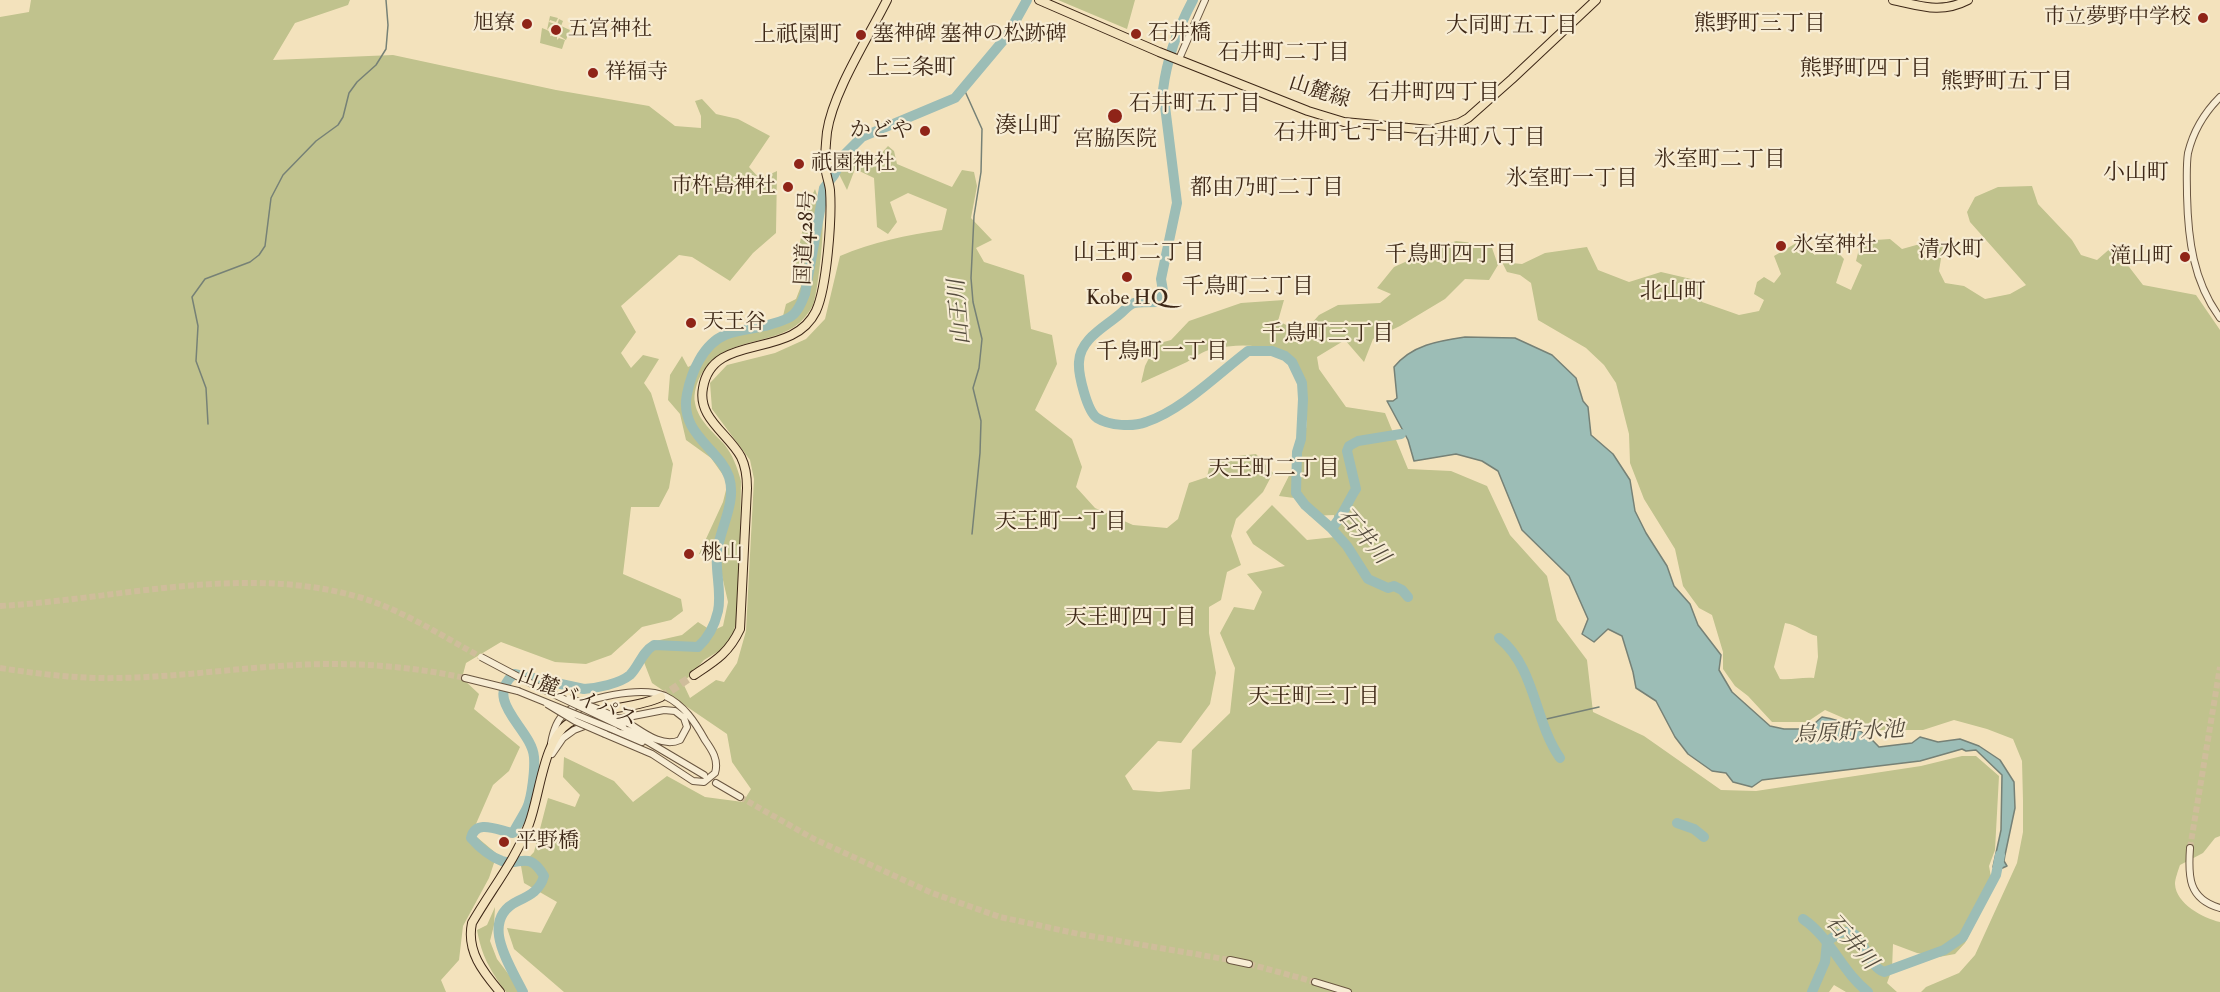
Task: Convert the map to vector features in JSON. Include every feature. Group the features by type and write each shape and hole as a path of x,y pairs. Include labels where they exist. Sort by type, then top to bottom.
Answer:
{"highway":[{"name":"国道428号","path":"694,675 721,657 733,645 740,629 747,488 744,463 740,454 705,409 701,399 704,381 712,367 732,353 777,342 792,336 809,323 821,298 826,271 830,187 825,164 833,109 887,0"},
{"path":"500,992 472,950 470,934 472,923 506,869 526,831 548,755 558,733 569,723 588,715 638,705 661,697"}],"main road":[{"name":"山麓線","path":"1039,0 1162,53 1308,111 1344,122 1415,130 1439,129 1468,118 1512,80 1596,0"},
{"path":"1893,0 1948,9 1968,0"}],"street":[{"path":"1175,58 1205,0"},
{"path":"2220,97 2195,132 2187,165 2190,237 2194,267 2200,285 2220,318"},
{"name":"山麓バイパス","path":"481,657 548,692 582,702 626,726 704,775"},
{"name":"山麓バイパス","path":"465,678 532,696 615,730 675,758"},
{"path":"532,696 567,717 652,754 693,781 704,782 715,773 715,758 688,714 667,697 648,692 634,691 618,694 589,702 565,713 557,724 548,755"},
{"path":"533,811 552,754 563,738 574,730 587,725 670,710 684,718 687,727 680,740 664,742 626,726"},
{"path":"716,783 740,797"},
{"path":"2190,848 2188,873 2192,885 2203,899 2220,908"},
{"path":"1230,960 1249,964"},
{"path":"1315,982 1348,992"}],"green space":[{"path":"31,0 350,0 348,5 295,23 273,60 393,55 556,90 649,106 675,126 701,128 701,116 695,101 702,99 716,114 738,119 770,136 749,167 760,179 777,171 776,233 753,253 730,281 692,257 679,255 621,306 636,332 621,353 631,368 643,355 659,359 644,383 651,393 673,464 669,488 659,507 631,507 623,574 681,599 683,611 671,620 642,627 611,655 586,664 555,662 501,642 466,663 462,678 479,694 474,709 520,747 509,771 493,785 472,833 497,854 489,878 463,926 459,960 441,980 446,992 0,992 0,17 29,12"},
{"path":"1058,0 1135,0 1127,29"},
{"path":"550,16 558,18 556,22 550,20 549,22 555,24 547,30"},
{"path":"559,19 563,21 561,26 570,30 566,40 558,35 557,37 557,40 559,38 565,40 562,49 540,43 542,28 551,33 550,36 556,34 560,27 557,25"},
{"path":"888,146 894,151 897,164 952,187 962,170 974,172 977,186 971,218 992,240 976,248 984,262 1024,275 1031,329 1052,335 1057,364 1035,410 1072,439 1082,467 1076,487 1095,508 1133,525 1167,528 1178,519 1189,483 1207,477 1211,459 1256,454 1273,473 1263,492 1236,519 1231,536 1241,565 1227,572 1221,600 1209,607 1209,633 1216,673 1210,704 1181,743 1158,741 1125,776 1133,790 1159,792 1190,789 1192,750 1230,713 1235,668 1220,633 1234,607 1254,610 1262,592 1247,574 1285,566 1253,544 1246,532 1272,505 1307,540 1335,537 1334,515 1310,516 1294,498 1279,496 1297,458 1304,438 1307,418 1305,396 1300,379 1292,365 1281,355 1267,349 1232,346 1205,351 1141,383 1145,366 1156,344 1171,340 1189,321 1241,303 1284,300 1278,321 1303,333 1319,315 1338,305 1380,303 1391,294 1377,288 1394,267 1456,241 1491,245 1498,265 1489,280 1465,279 1445,299 1373,339 1364,362 1345,340 1317,357 1319,369 1346,407 1385,413 1408,469 1451,471 1487,486 1510,535 1547,576 1557,620 1587,660 1593,712 1644,736 1721,790 1756,791 1921,766 1962,756 1976,756 1999,776 1995,850 1989,866 1993,888 1965,943 1955,954 1939,957 1917,953 1893,944 1892,969 1887,983 1897,992 1846,992 1834,985 1829,992 564,992 514,949 507,928 541,933 557,902 524,883 521,866 534,852 548,798 575,807 580,795 563,777 564,757 614,781 633,802 667,776 705,797 743,802 751,789 732,762 727,734 652,683 642,657 651,642 682,635 698,622 712,631 723,626 728,602 718,558 699,554 723,502 728,482 711,458 686,440 680,414 668,400 670,375 682,356 688,367 702,360 713,337 782,320 786,304 796,299 801,286 794,271 808,204 815,189 822,213 823,233 821,259 811,309 797,325 782,333 732,348 721,354 702,373 696,388 695,399 699,415 730,452 741,481 739,612 733,634 724,648 704,660 683,683 690,698 716,680 724,682 737,663 746,631 754,479 750,460 712,409 710,383 727,365 775,353 806,339 825,319 840,256 890,240 942,230 947,209 908,193 890,202 897,222 888,234 877,227 874,178 855,169 847,190 839,174 840,161 858,154 878,157"},
{"path":"2032,186 2038,204 2072,240 2081,255 2097,260 2113,246 2143,285 2196,295 2220,330 2220,836 2215,838 2203,853 2180,865 2175,884 2185,904 2206,917 2220,922 2220,992 1921,992 1926,987 1959,973 1975,955 2017,863 2023,832 2022,761 2013,739 1954,720 1923,730 1871,730 1825,710 1807,722 1772,722 1748,696 1735,686 1723,669 1723,652 1712,615 1699,608 1683,586 1675,549 1644,499 1630,463 1629,434 1616,383 1604,365 1586,348 1538,320 1531,283 1520,275 1507,272 1502,262 1522,264 1545,253 1587,247 1598,270 1629,282 1661,272 1704,282 1702,302 1739,315 1759,311 1764,300 1754,294 1757,282 1764,277 1774,283 1781,274 1774,256 1798,242 1815,255 1826,240 1844,259 1836,283 1851,290 1862,265 1856,261 1861,241 1890,239 1902,249 1920,244 1943,246 1939,271 1945,283 1964,286 1985,299 2010,294 2026,285 1970,222 1967,212 1975,197 1998,187","holes":["1785,623 1817,636 1818,657 1814,678 1780,679 1774,667"]},
{"path":"495,907 490,941 497,959 522,992 506,992 491,970 481,948 477,930 487,925"}],"water":[{"path":"1465,337 1515,338 1552,355 1576,378 1583,401 1588,407 1591,435 1613,454 1630,480 1635,511 1667,566 1674,586 1690,604 1698,625 1721,655 1719,670 1732,692 1770,726 1784,729 1808,729 1822,717 1853,727 1879,747 1912,743 1920,737 1938,742 1960,739 1979,746 2000,760 2014,782 2015,808 2004,861 2007,866 1998,870 1993,867 2001,830 2002,775 1976,750 1962,749 1920,761 1762,780 1752,787 1733,782 1726,773 1712,771 1688,754 1675,737 1656,701 1636,688 1622,636 1608,629 1594,642 1582,634 1588,619 1569,576 1522,530 1498,471 1482,461 1456,454 1414,461 1408,440 1387,401 1397,398 1394,367 1409,354 1426,345"}],"waterway":[{"path":"208,424 206,388 196,361 198,326 192,297 205,279 250,262 265,246 271,198 283,175 316,141 338,125 343,117 349,93 357,82 376,65 386,49 388,25 386,0"},
{"path":"523,992 501,944 500,919 506,909 531,894 544,876 533,863 502,861 485,851 471,838 478,828 483,827 513,833 527,808 530,797 534,776 534,757 526,736 506,705 503,694 506,684 514,674 584,689 601,687 630,675 646,651 654,645 698,647 705,639 718,611 717,552 730,505 731,486 724,467 701,440 689,420 686,408 687,394 699,360 710,345 725,335 776,323 794,314 805,294 824,188 845,154 862,137 955,98 1007,36 1027,0"},
{"name":"石井川","path":"1193,0 1174,44 1163,90 1177,203 1161,279 1163,291 1157,302 1130,305 1088,340 1080,354 1079,362 1087,400 1093,414 1102,421 1122,425 1141,424 1159,417 1186,401 1248,351 1272,351 1285,356 1292,362 1302,383 1301,439 1297,452 1296,493 1305,505 1347,546 1368,579 1388,588 1394,586 1408,597"},
{"name":"山王川","path":"964,89 982,129 981,172 974,216 971,278 973,302 982,339 979,368 973,388 981,421 972,534"},
{"name":"烏原貯水池","path":"1331,528 1341,516 1356,489 1347,451 1349,446 1358,441 1401,434"},
{"name":"石井川","path":"1499,638 1511,650 1528,679 1551,743 1560,758"},
{"path":"1542,720 1599,707"},
{"name":"石井川","path":"1677,823 1694,829 1704,837"},
{"name":"烏原貯水池","path":"1827,942 1839,934 1848,932 1855,935 1876,967 1884,972 1944,950 1963,937 1996,875 2000,855"},
{"name":"石井川","path":"1803,919 1813,927 1851,975 1868,992"},
{"path":"1812,992 1825,962 1827,942"}],"tunnel":[{"path":"0,606 228,583 318,588 378,603 423,624 481,657"},
{"path":"0,668 59,676 118,678 274,666 339,664 402,668 465,678"},
{"path":"2190,848 2220,667"},
{"path":"661,697 694,675"},
{"path":"740,797 814,839 932,893 1000,917 1079,934 1230,960"},
{"path":"1249,964 1315,982"}],"place":[{"name":"市立夢野中学校","path":"2203,18"},
{"name":"旭寮","path":"527,24"},
{"name":"五宮神社","path":"556,30"},
{"name":"石井橋","path":"1136,34"},
{"name":"塞神碑 塞神の松跡碑","path":"861,35"},
{"name":"祥福寺","path":"593,73"},
{"name":"宮脇医院","path":"1115,116"},
{"name":"かどや","path":"925,131"},
{"name":"祇園神社","path":"799,164"},
{"name":"市杵島神社","path":"788,187"},
{"name":"氷室神社","path":"1781,246"},
{"name":"滝山町","path":"2185,257"},
{"name":"Kobe HQ","path":"1127,277"},
{"name":"天王谷","path":"691,323"},
{"name":"桃山","path":"689,554"},
{"name":"平野橋","path":"504,842"}],"district":[{"name":"熊野町三丁目","path":"1760,25"},
{"name":"大同町五丁目","path":"1512,27"},
{"name":"上祇園町","path":"798,36"},
{"name":"石井町二丁目","path":"1284,54"},
{"name":"上三条町","path":"912,69"},
{"name":"熊野町四丁目","path":"1866,70"},
{"name":"熊野町五丁目","path":"2007,83"},
{"name":"石井町四丁目","path":"1434,94"},
{"name":"石井町五丁目","path":"1195,105"},
{"name":"湊山町","path":"1028,127"},
{"name":"石井町七丁目","path":"1340,134"},
{"name":"石井町八丁目","path":"1480,139"},
{"name":"氷室町二丁目","path":"1720,161"},
{"name":"小山町","path":"2136,174"},
{"name":"氷室町一丁目","path":"1572,180"},
{"name":"都由乃町二丁目","path":"1267,189"},
{"name":"清水町","path":"1951,251"},
{"name":"山王町二丁目","path":"1139,254"},
{"name":"千鳥町四丁目","path":"1451,256"},
{"name":"千鳥町二丁目","path":"1248,288"},
{"name":"北山町","path":"1673,293"},
{"name":"千鳥町三丁目","path":"1328,335"},
{"name":"千鳥町一丁目","path":"1162,353"},
{"name":"天王町二丁目","path":"1274,470"},
{"name":"天王町一丁目","path":"1061,523"},
{"name":"天王町四丁目","path":"1131,619"},
{"name":"天王町三丁目","path":"1314,698"}]}
